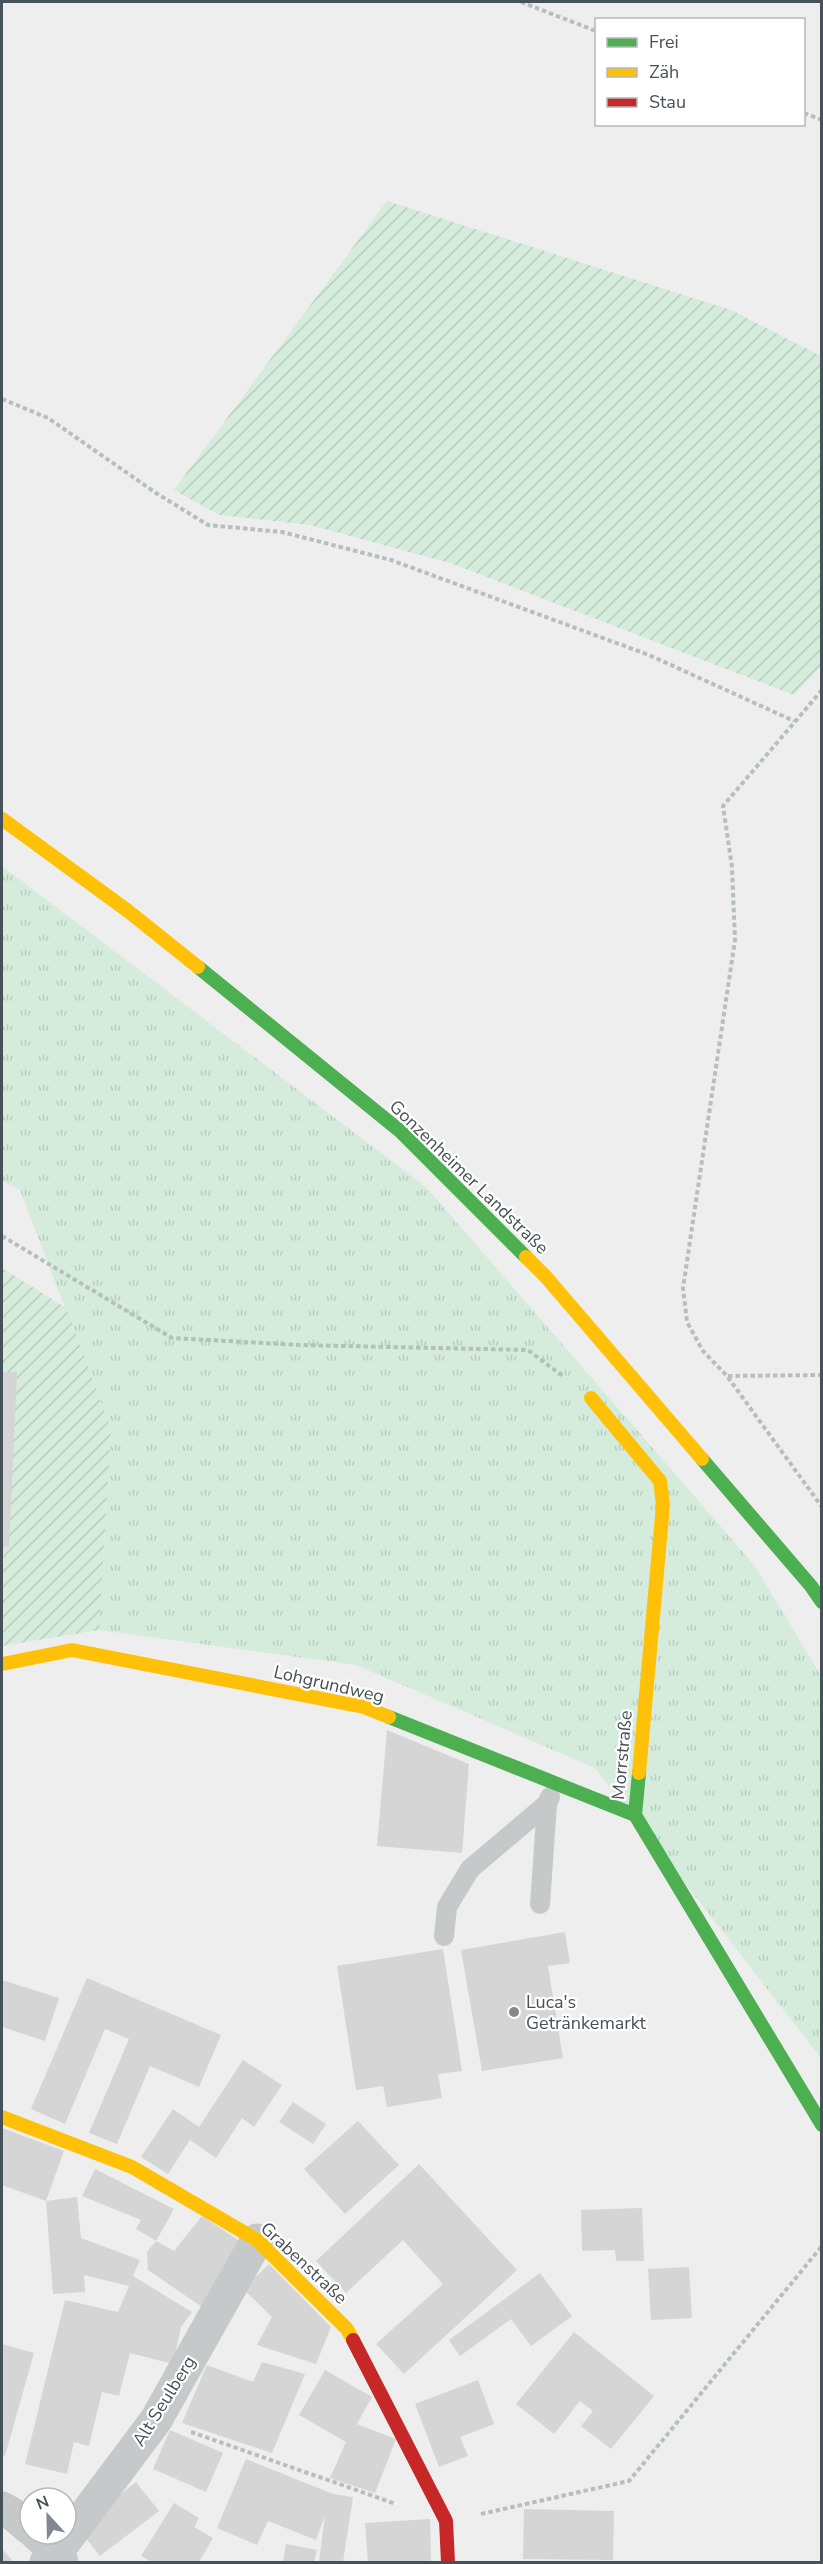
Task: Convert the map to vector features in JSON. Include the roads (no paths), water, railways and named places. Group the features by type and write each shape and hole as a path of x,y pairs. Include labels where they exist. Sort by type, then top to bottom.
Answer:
{"street":[{"name":"Gonzenheimer Landstraße","path":"2,819 128,912 400,1131 546,1277 811,1586 822,1602"},
{"name":"Morrstraße","path":"591,1398 660,1481 663,1505 634,1815 822,2125"},
{"name":"Lohgrundweg","path":"2,1664 72,1650 364,1707 634,1815"},
{"name":"Grabenstraße","path":"2,2117 132,2167 257,2240 347,2329 446,2521 448,2562"},
{"name":"Alt Seulberg","path":"50,2553 156,2420 257,2240"},
{"path":"2,2508 18,2519"}],"lane":[{"path":"540,1904 548,1804 555,1783"},
{"path":"444,1936 447,1907 470,1869 548,1804"}],"place":[{"name":"Luca's Getränkemarkt","path":"514,2012"}]}
